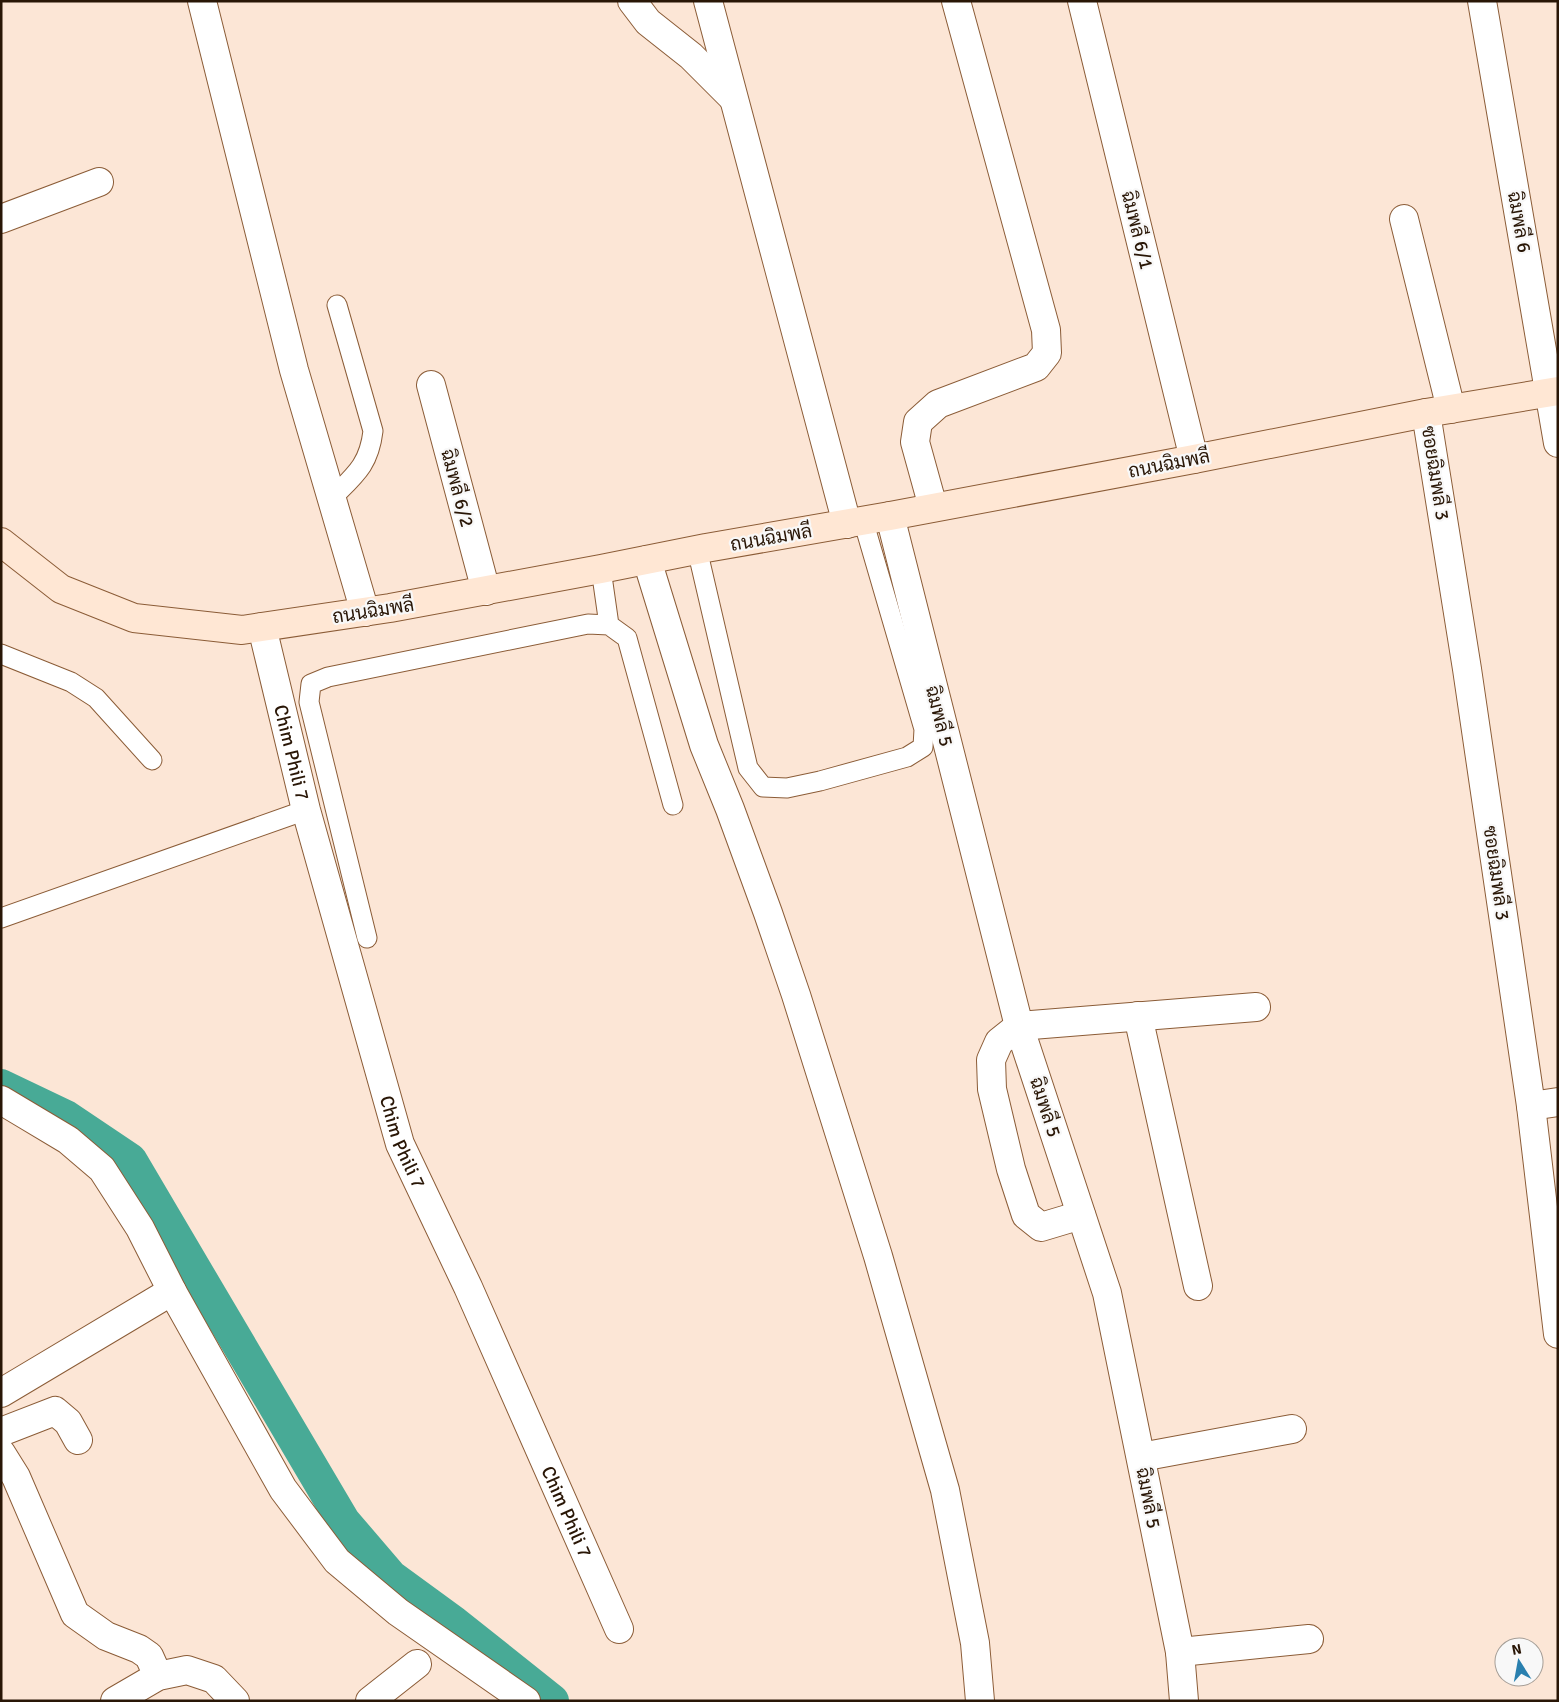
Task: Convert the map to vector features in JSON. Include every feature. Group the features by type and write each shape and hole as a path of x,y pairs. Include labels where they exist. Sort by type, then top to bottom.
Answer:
{"street":[{"path":"202,1 294,370 365,612"},
{"path":"632,1 648,22 691,56 734,99"},
{"path":"708,1 734,99 855,522"},
{"path":"933,507 915,442 918,422 938,404 1036,367 1047,353 1046,330 956,1"},
{"name":"ฉิมพลี 6/1","path":"1082,1 1194,459"},
{"name":"ฉิมพลี 6","path":"1482,1 1554,391 1558,443"},
{"path":"1,219 99,182"},
{"name":"ซอยฉิมพลี 3","path":"1404,219 1439,411 1467,668 1531,1106 1558,1334"},
{"name":"ฉิมพลี 6/2","path":"431,385 486,591"},
{"name":"ถนนฉิมพลี","path":"1,542 61,589 134,618 242,630 365,612 486,591 697,549 890,516 1439,411 1554,391"},
{"name":"ฉิมพลี 5","path":"890,516 1019,1026 1107,1293 1180,1652 1184,1701"},
{"path":"647,560 704,744 768,912 796,996 878,1256 945,1490 975,1642 980,1701"},
{"name":"Chim Phili 7","path":"262,627 306,810 400,1144 468,1287 619,1630"},
{"path":"1081,1215 1042,1227 1026,1215 1012,1170 992,1089 991,1060 999,1042 1019,1026 1256,1006"},
{"path":"1138,1016 1198,1286"},
{"path":"1,1100 68,1140 102,1169 140,1228 172,1291 283,1489 338,1560 398,1612 526,1701"},
{"path":"1531,1106 1558,1102"},
{"path":"1,1393 172,1291"},
{"path":"1,1432 55,1411 68,1422 78,1440"},
{"path":"1141,1457 1292,1429"},
{"path":"1,1453 16,1477 75,1614 106,1636 139,1649 149,1656 158,1676"},
{"path":"1180,1652 1309,1640"},
{"path":"370,1701 417,1664"},
{"path":"115,1701 158,1676 187,1670 214,1679 234,1701"}],"lane":[{"path":"332,498 360,469 371,449 372,431 337,305"},
{"path":"697,549 748,768 763,786 787,788 907,758 923,747 924,729 855,522"},
{"path":"601,569 609,625"},
{"path":"367,938 309,702 311,684 328,677 588,624 609,625 627,638 672,805"},
{"path":"1,654 71,682 96,698 152,760"},
{"path":"1,918 306,810"}],"waterway":[{"path":"1,1086 66,1117 130,1160 343,1521 391,1577 454,1623 552,1701"}]}
